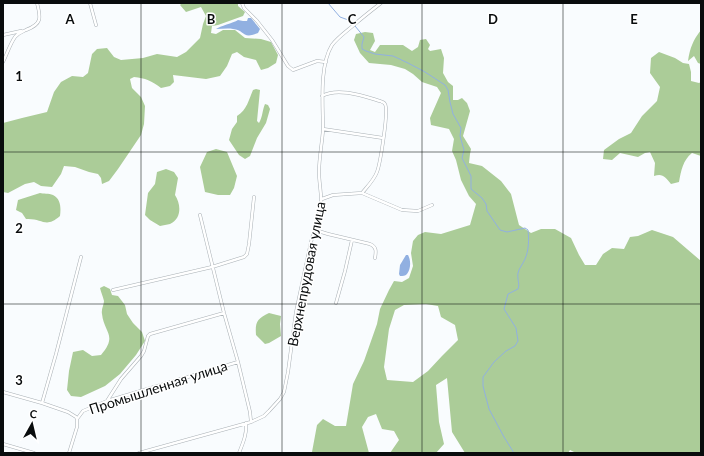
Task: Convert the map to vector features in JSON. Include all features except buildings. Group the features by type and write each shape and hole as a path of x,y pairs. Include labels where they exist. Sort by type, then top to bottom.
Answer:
{"street":[{"path":"3,35 23,31 38,24 39,12 37,3"},
{"path":"90,3 96,25"},
{"path":"242,3 244,8 257,21 272,40 288,66 293,70 317,61 326,62"},
{"name":"Верхнепрудовая улица","path":"139,453 251,422 264,416 275,406 284,392 296,312 305,269 320,214 322,199 319,170 323,129 322,96 326,62 333,44 338,38 381,3"},
{"path":"3,62 12,41 23,31"},
{"path":"322,96 332,92 356,94 383,102 385,104 386,110 383,138 377,171 362,193"},
{"path":"323,129 383,138"},
{"path":"322,199 333,196 362,193 402,210 418,211 432,205"},
{"path":"114,290 212,267 246,256 249,244 254,197"},
{"path":"200,215 212,267 238,362"},
{"path":"315,230 374,245 376,248 375,258"},
{"path":"336,303 352,240"},
{"path":"42,403 81,257"},
{"path":"107,401 121,379 144,351 148,336 150,334 224,313"},
{"name":"Промышленная улица","path":"3,392 68,412 77,419 83,411 107,401 238,362 251,422"},
{"path":"69,453 77,427 77,419"},
{"path":"239,453 247,430 246,423"},
{"path":"3,444 34,453"}],"green space":[{"path":"182,3 238,3 238,6 245,12 243,16 212,26 211,33 216,34 223,30 235,30 245,38 261,39 271,42 278,55 276,63 261,70 256,60 244,57 237,52 232,54 227,66 220,76 206,79 173,75 174,82 170,86 161,88 148,80 134,77 130,79 132,88 141,97 145,106 144,124 141,135 109,181 102,184 101,178 98,174 75,167 64,166 61,174 52,187 41,186 34,182 25,184 8,193 3,192 3,123 47,112 54,92 61,82 72,76 83,77 88,73 92,54 97,49 107,48 114,57 121,60 143,58 157,54 177,57 186,52 200,38 206,16 201,7 186,12 180,5"},
{"path":"701,30 701,64 698,63 694,56 688,61 692,44"},
{"path":"365,32 373,33 375,41 370,50 375,52 380,45 403,45 412,51 418,47 420,40 426,39 430,45 428,49 430,51 441,49 444,58 443,73 448,82 453,86 453,100 462,98 467,103 470,111 463,136 471,149 469,163 482,166 501,181 511,194 519,225 531,233 541,229 555,229 571,238 585,265 596,265 603,254 612,248 624,249 630,237 638,236 652,230 673,237 701,261 701,453 576,453 570,450 568,453 465,453 452,432 447,378 436,385 439,422 444,444 436,453 390,453 399,440 394,431 382,429 376,414 368,417 362,427 369,453 312,452 317,425 323,419 335,426 346,426 353,384 364,361 377,324 380,309 394,281 402,282 409,278 413,266 411,253 413,241 418,235 425,232 441,234 470,225 476,204 469,196 461,180 452,151 454,139 449,129 431,125 430,118 441,93 437,87 422,82 405,69 391,65 369,63 360,53 354,40 356,34","holes":["426,304 438,306 441,317 455,325 458,340 428,371 413,382 387,380 384,367 389,329 395,310 404,305"]},
{"path":"659,52 675,58 683,63 689,64 691,81 701,82 701,156 692,153 686,159 679,182 671,184 662,175 654,176 655,163 650,152 638,157 620,153 612,160 603,159 604,150 619,139 631,133 642,116 657,101 660,87 650,73 651,58"},
{"path":"253,90 260,90 257,121 259,123 265,104 268,105 270,109 266,123 257,138 250,156 245,159 239,155 229,140 232,129 237,122 237,116 245,108"},
{"path":"216,149 227,152 237,176 234,188 230,195 218,195 205,192 200,167 207,152"},
{"path":"166,169 174,172 178,178 175,195 179,211 177,219 174,222 160,226 145,215 148,193 155,184 157,172"},
{"path":"40,193 53,195 59,201 60,216 51,222 26,219 22,213 16,210 18,200"},
{"path":"104,286 110,289 112,295 118,296 125,305 127,314 142,332 145,341 136,355 120,374 105,386 81,397 71,396 67,390 73,352 83,350 92,356 101,355 109,343 109,334 103,320 102,312 104,301 100,288"},
{"path":"269,313 281,316 281,336 265,344 256,335 256,327 259,319"}],"water":[{"path":"248,18 251,18 260,29 258,33 246,35 237,30 216,29 238,20 247,21"},
{"path":"406,255 408,255 410,259 409,270 406,275 400,276 400,265"}],"waterway":[{"path":"328,3 340,17 351,21 364,37 362,49 375,54 393,56 425,72 445,85 448,90 453,114 461,128 460,136 464,150 462,158 471,176 471,189 482,198 486,204 487,211 500,230 507,232 525,228 528,230 528,248 525,259 518,273 518,289 508,294 504,309 516,328 518,341 515,346 506,351 494,362 483,377 483,386 489,409 514,453"}]}
